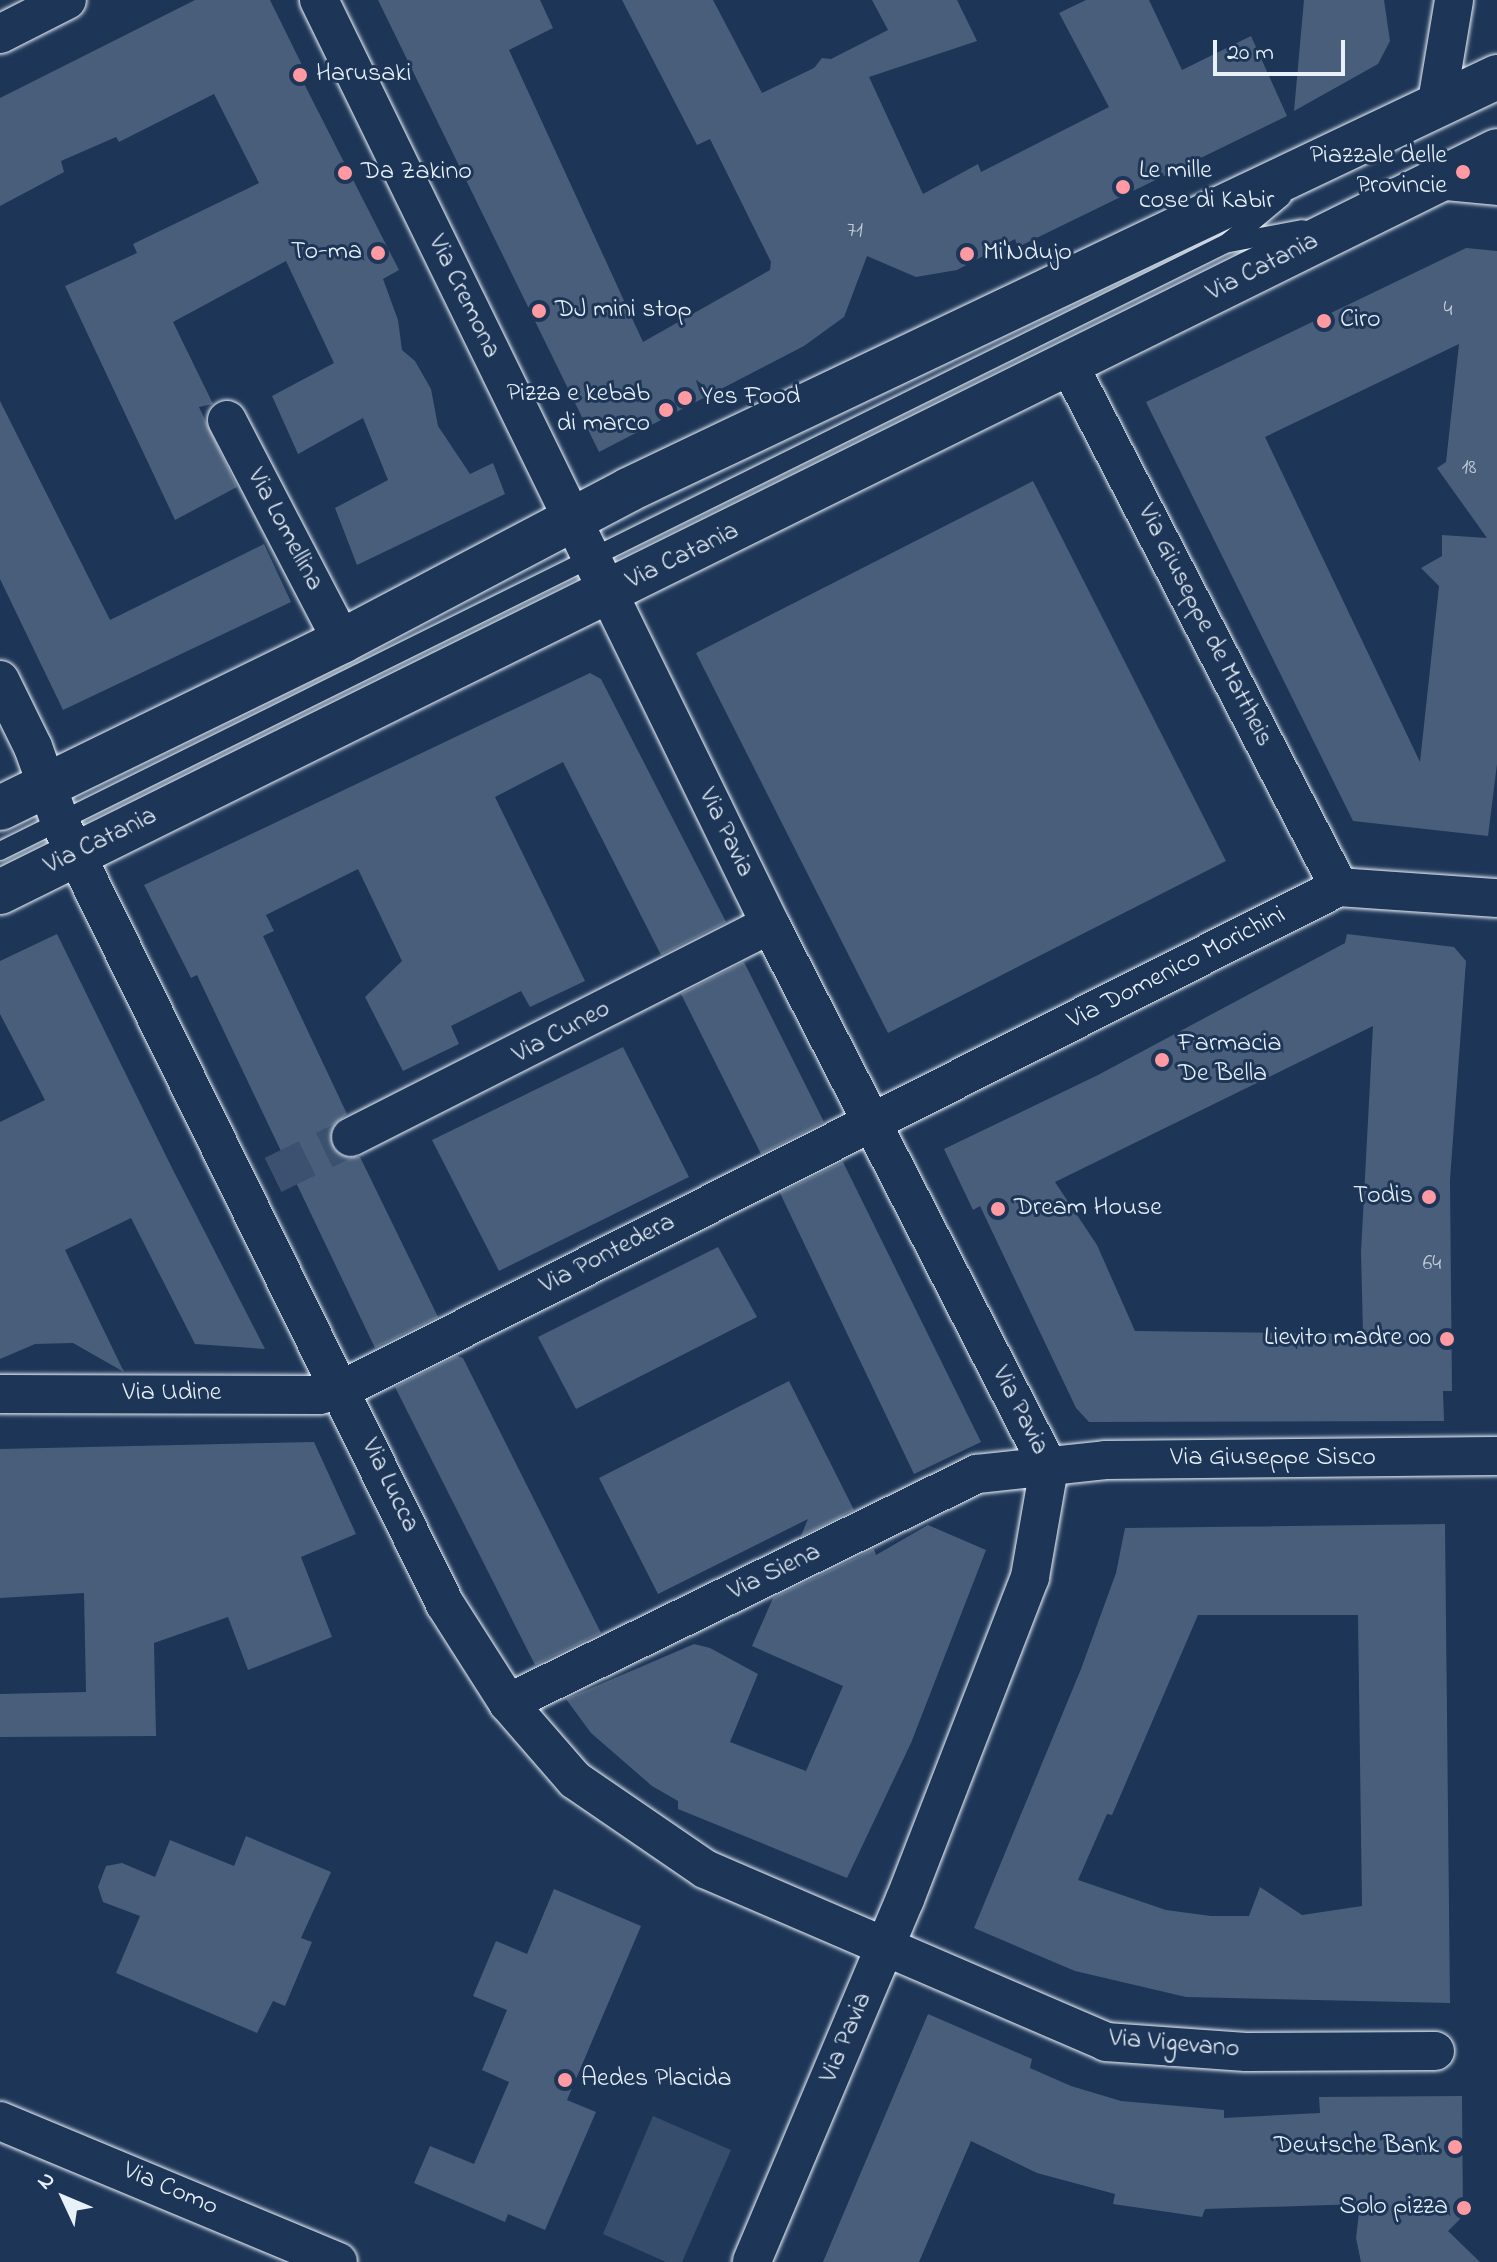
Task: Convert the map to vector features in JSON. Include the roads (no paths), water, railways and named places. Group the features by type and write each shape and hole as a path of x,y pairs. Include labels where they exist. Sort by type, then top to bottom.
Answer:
{"main road":[{"name":"Via Catania","path":"0,892 59,821 342,641 571,519 1437,102 1497,77"},
{"name":"Via Catania","path":"0,808 59,821 1069,365 1497,151"}],"street":[{"path":"0,34 67,0"},
{"name":"Via Cremona","path":"319,0 600,578"},
{"path":"1437,102 1454,0"},
{"path":"1436,180 1497,186"},
{"name":"Via Giuseppe de Mattheis","path":"1069,365 1339,887"},
{"name":"Via Lomellina","path":"227,420 342,641"},
{"name":"Via Pavia","path":"600,578 770,924 1049,1468 1030,1577 884,1947 752,2262"},
{"name":"Via Lucca","path":"0,680 33,747 59,821 343,1389 445,1604 508,1703 575,1780 668,1848 884,1947"},
{"path":"1339,887 1497,898"},
{"name":"Via Domenico Morichini","path":"873,1122 1339,887"},
{"name":"Via Cuneo","path":"351,1137 770,924"},
{"name":"Via Pontedera","path":"343,1389 873,1122"},
{"name":"Via Udine","path":"0,1394 319,1395 343,1389"},
{"name":"Via Giuseppe Sisco","path":"1049,1468 1105,1460 1497,1456"},
{"name":"Via Siena","path":"508,1703 977,1474 1049,1468"},
{"name":"Via Vigevano","path":"884,1947 1106,2042 1246,2052 1435,2051"},
{"name":"Via Como","path":"0,2121 338,2262"}],"lane":[{"name":"Via Catania","path":"600,578 1227,243 1336,151"},
{"name":"Via Catania","path":"1227,243 1364,218"},
{"name":"Via Catania","path":"0,851 59,821"}],"tunnel":[{"path":"273,1175 351,1137"}],"place":[{"name":"Harusaki","path":"300,75"},
{"name":"Piazzale delle Provincie","path":"1463,172"},
{"name":"Da Zakino","path":"345,173"},
{"name":"Le mille cose di Kabir","path":"1123,187"},
{"name":"To-ma","path":"378,253"},
{"name":"Mi'Ndujo","path":"967,254"},
{"name":"DJ mini stop","path":"539,311"},
{"name":"Ciro","path":"1324,321"},
{"name":"Yes Food","path":"685,398"},
{"name":"Pizza e kebab di marco","path":"666,410"},
{"name":"Farmacia De Bella","path":"1162,1060"},
{"name":"Todis","path":"1429,1197"},
{"name":"Dream House","path":"998,1209"},
{"name":"Lievito madre 00","path":"1447,1339"},
{"name":"Aedes Placida","path":"565,2080"},
{"name":"Deutsche Bank","path":"1455,2147"},
{"name":"Solo pizza","path":"1464,2208"}]}
